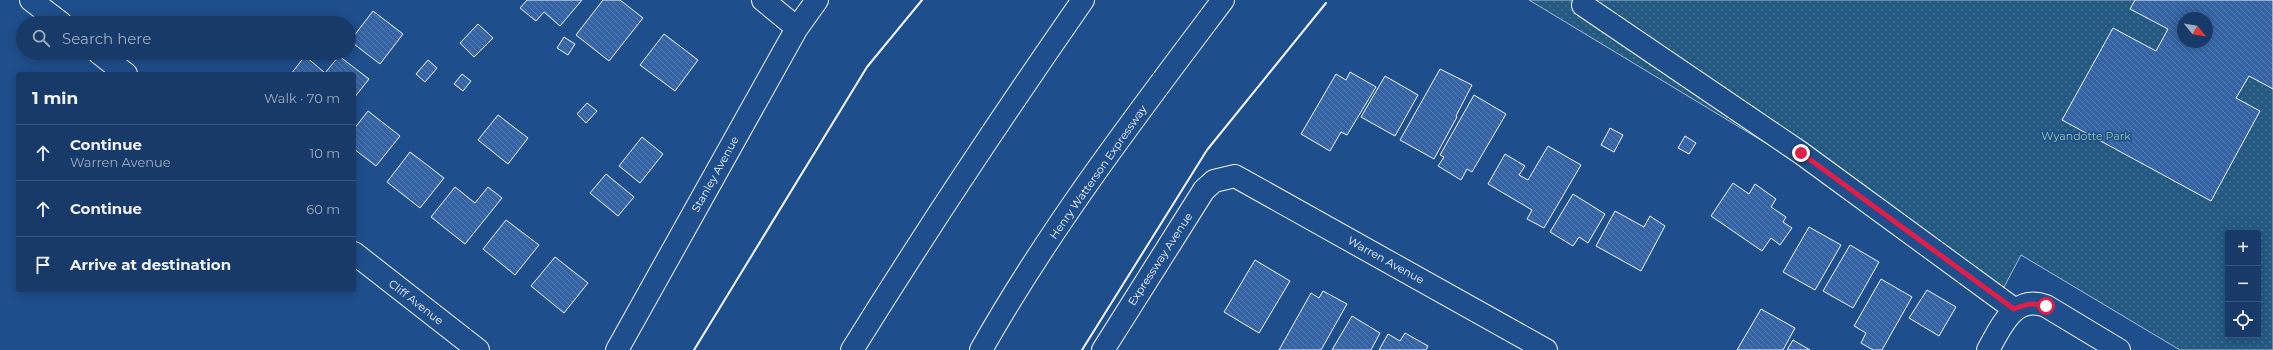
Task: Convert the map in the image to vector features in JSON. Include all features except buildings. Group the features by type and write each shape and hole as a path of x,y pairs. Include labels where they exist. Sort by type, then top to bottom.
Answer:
{"main road":[{"path":"31,0 52,16"},
{"path":"763,0 797,28"},
{"name":"Stanley Avenue","path":"617,350 797,28 817,0"},
{"path":"852,350 915,249 1004,114 1083,0"},
{"name":"Henry Watterson Expressway","path":"981,350 1037,258 1122,135 1224,0"},
{"path":"1583,4 1801,153 2020,306"},
{"path":"108,60 123,72"},
{"name":"Expressway Avenue","path":"1103,350 1204,190 1214,181 1225,176"},
{"name":"Warren Avenue","path":"1225,176 1235,176 1546,350"},
{"name":"Cliff Avenue","path":"356,255 478,350"},
{"path":"1988,350 2020,306 2036,303 2046,306 2119,350"}],"green space":[{"name":"Wyandotte Park","path":"1529,0 2273,0 2273,350 2180,350 2021,255 2004,287"}],"wall":[{"path":"694,350 867,67 922,0"},
{"path":"1082,350 1207,150 1326,3"}],"route":[{"path":"1801,153 2014,309 2026,304 2036,303 2046,306"}]}
